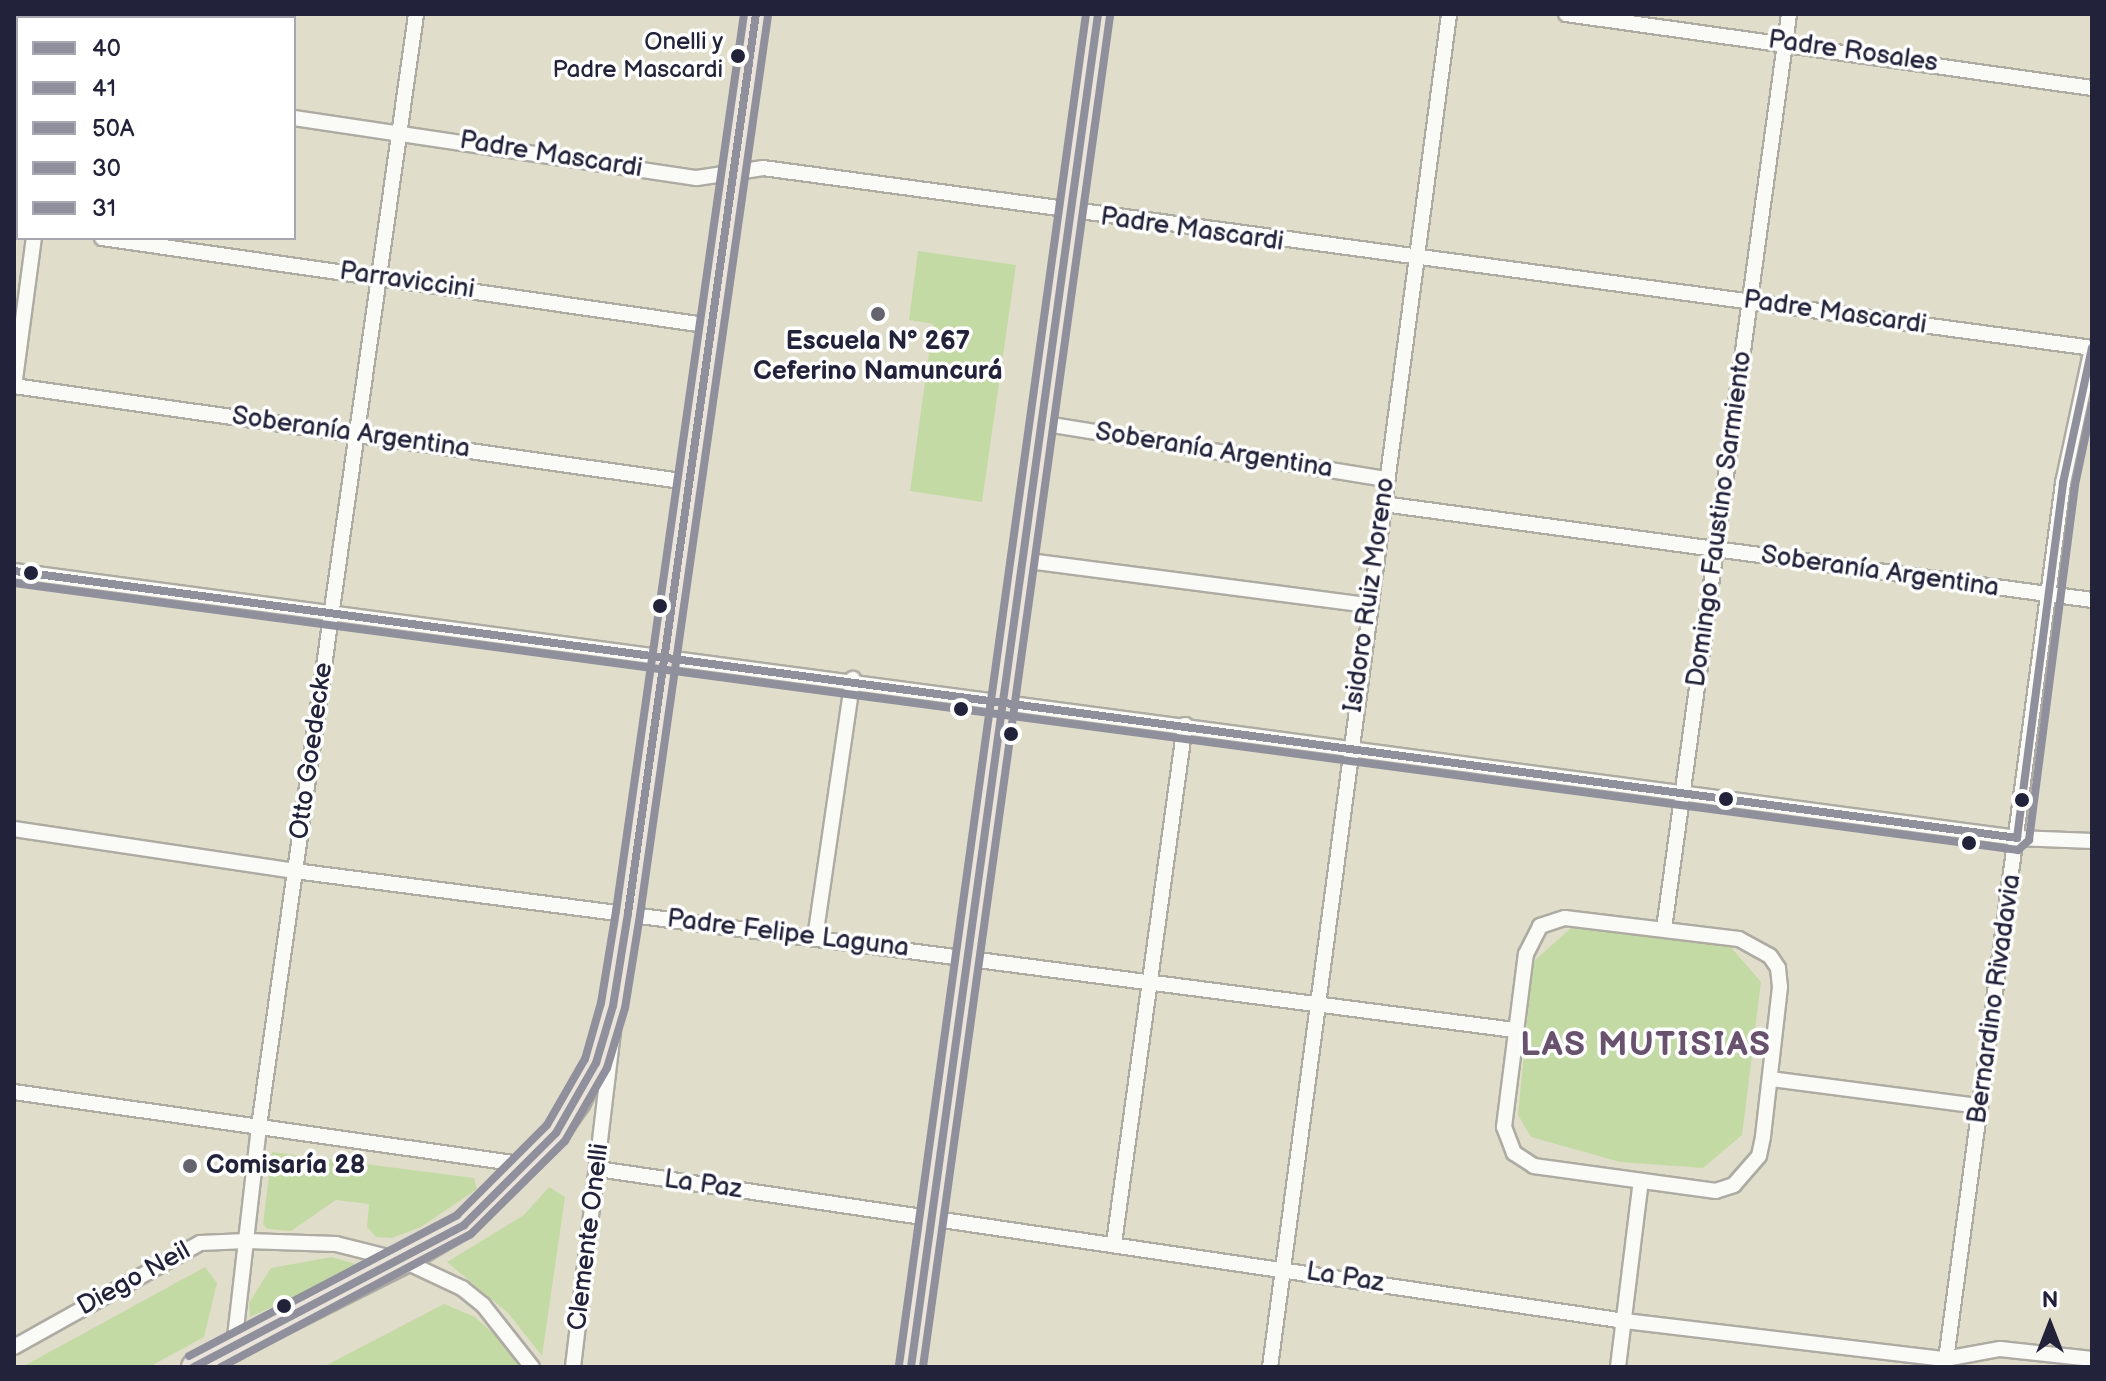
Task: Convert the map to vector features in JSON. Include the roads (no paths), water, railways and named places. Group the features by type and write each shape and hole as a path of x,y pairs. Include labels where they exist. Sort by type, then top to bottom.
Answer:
{"main road":[{"name":"Clemente Onelli","path":"613,1006 756,14"},
{"path":"911,1367 1068,213 1098,14"},
{"path":"194,1367 404,1261 464,1225 527,1165 578,1102 613,1006"}],"street":[{"name":"Otto Goedecke","path":"234,1346 259,1126 416,14"},
{"name":"Isidoro Ruiz Moreno","path":"1270,1367 1285,1269 1348,748 1419,260 1449,14"},
{"name":"Padre Rosales","path":"1566,14 1785,42 2092,88"},
{"name":"Domingo Faustino Sarmiento","path":"1664,929 1789,14"},
{"name":"Padre Mascardi","path":"296,118 697,178 763,168 1068,213 2092,348"},
{"path":"14,386 17,330 34,240"},
{"name":"Parraviccini","path":"117,240 712,326"},
{"name":"Bernardino Rivadavia","path":"1945,1363 2073,426 2092,348"},
{"name":"Soberanía Argentina","path":"14,386 688,482"},
{"name":"Soberanía Argentina","path":"1040,423 1387,479"},
{"name":"Soberanía Argentina","path":"1383,504 2092,600"},
{"path":"1021,560 1368,605"},
{"path":"14,571 853,679 2017,838 2092,841"},
{"path":"815,938 853,679"},
{"path":"1114,1243 1185,725"},
{"name":"Padre Felipe Laguna","path":"14,829 295,871 967,957 1316,1008 1515,1030"},
{"path":"1565,918 1664,929 1739,939 1770,956 1780,987 1771,1079 1759,1156 1745,1177 1716,1191 1534,1166 1514,1153 1504,1127 1526,954 1540,926 1565,918"},
{"name":"Clemente Onelli","path":"573,1367 612,1062 613,1006"},
{"path":"1771,1079 1980,1106"},
{"path":"14,1092 527,1165"},
{"name":"La Paz","path":"598,1169 1625,1321 1945,1363 2000,1349 2092,1359"},
{"path":"1618,1367 1641,1181"},
{"name":"Diego Neil","path":"14,1347 200,1243 336,1244 404,1261 462,1288 483,1305 532,1367"}],"place":[{"name":"Onelli y Padre Mascardi","path":"738,56"},
{"name":"Escuela Nº 267 Ceferino Namuncurá","path":"878,314"},
{"name":"Comisaría 28","path":"190,1166"}],"district":[{"name":"LAS MUTISIAS","path":"1646,1045"}]}
